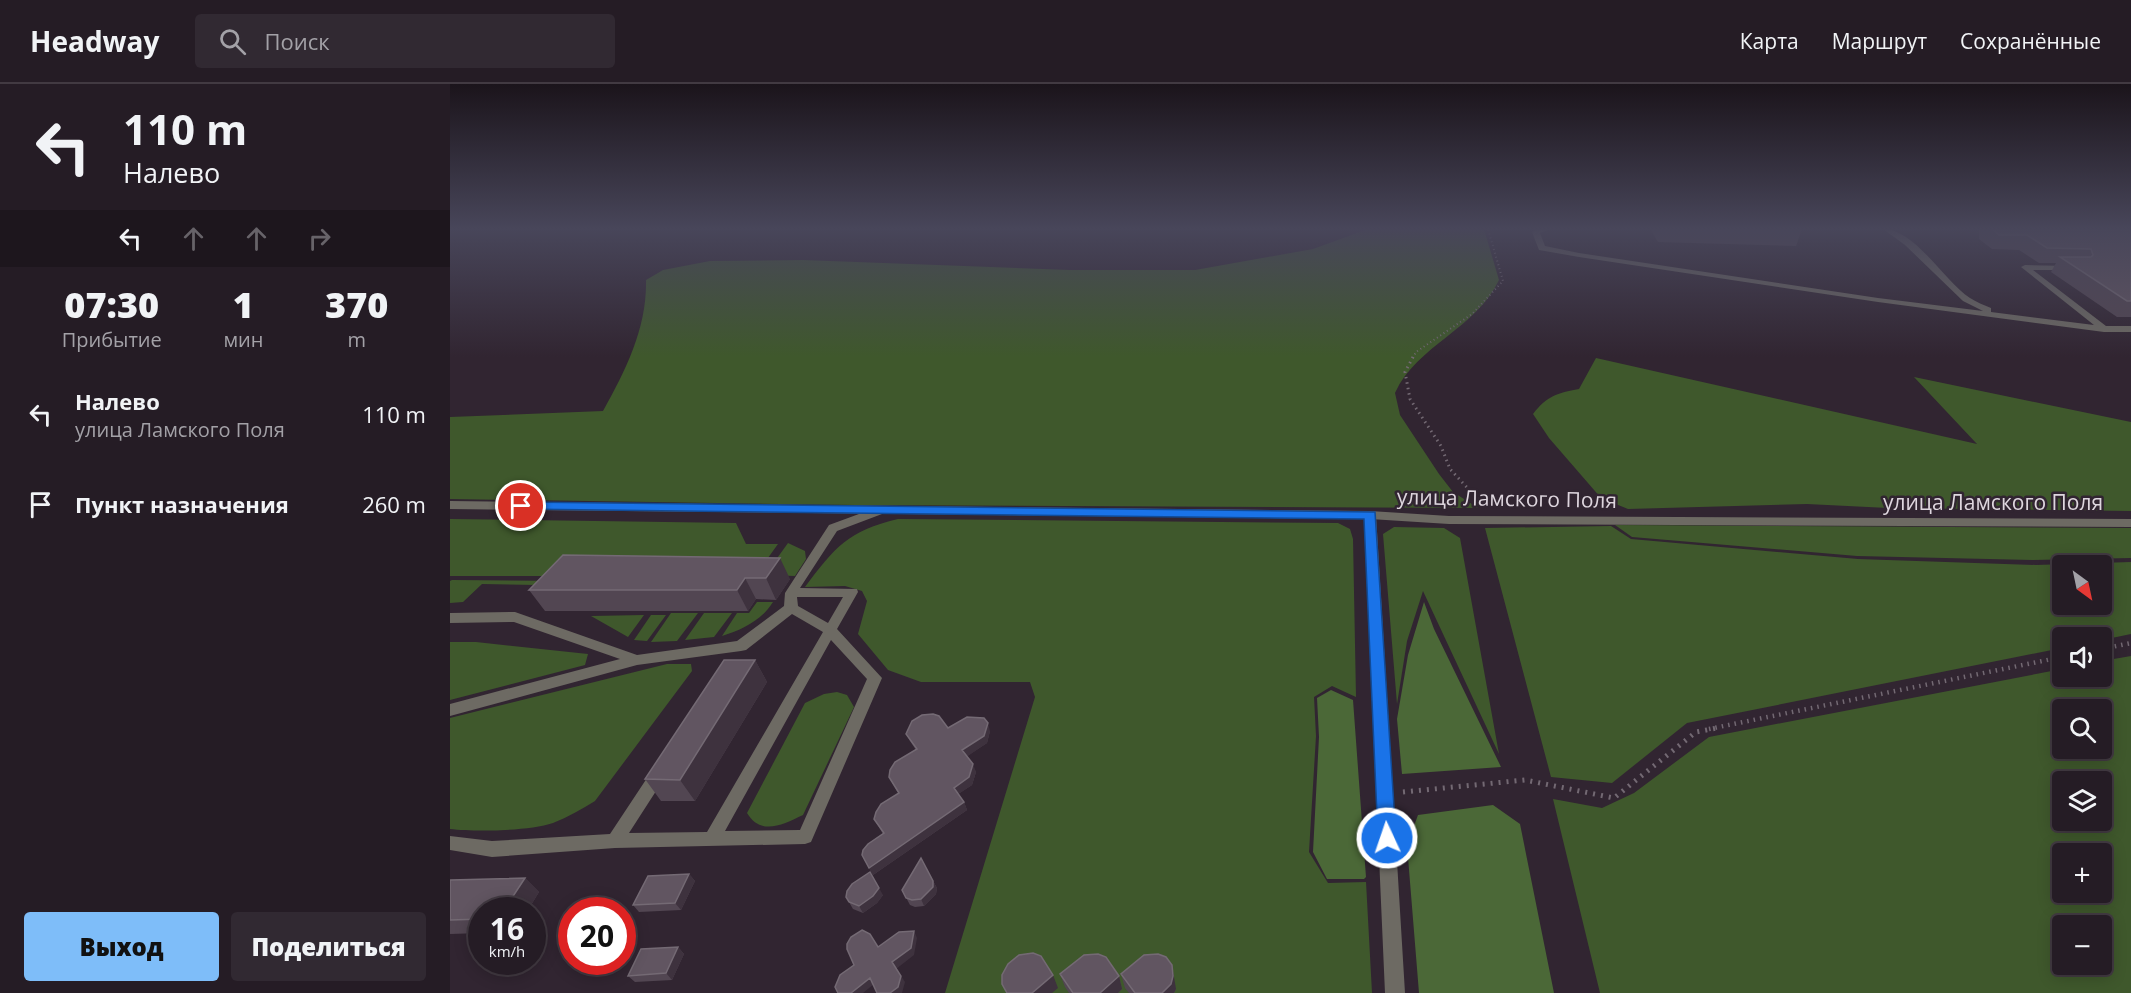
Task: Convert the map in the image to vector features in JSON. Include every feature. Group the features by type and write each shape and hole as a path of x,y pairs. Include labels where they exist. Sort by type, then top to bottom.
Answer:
{"street":[{"path":"1694,271 1866,298 2104,330 2131,328"},
{"path":"1937,271 1966,299 1996,314"},
{"path":"2031,271 2104,330"},
{"name":"улица Ламского Поля","path":"450,506 1370,515 1449,520 2131,523"},
{"path":"728,666 741,646 791,601 833,528 878,511"},
{"path":"1370,515 1395,993"},
{"path":"712,838 852,592 791,601"},
{"path":"450,843 492,849 615,841 805,837 875,678 830,630 791,601"},
{"path":"450,618 514,617 637,660"},
{"path":"450,710 637,660 741,646"},
{"path":"615,841 665,763"}],"path":[{"path":"1497,519 1450,469 1441,446 1410,399 1405,372 1416,352 1472,314 1503,280 1500,271"},
{"path":"2112,647 2131,643"},
{"path":"1385,793 1525,780 1614,798 1696,732 2052,659"}],"green space":[{"path":"661,271 1496,271 1499,280 1489,297 1462,325 1417,362 1395,393 1400,415 1439,474 1453,492 1478,508 854,505 450,499 450,417 603,411 634,348 643,315 646,280"},
{"path":"1596,358 1977,444 1914,377 2131,422 2131,511 1888,508 1807,504 1628,509 1601,498 1549,438 1533,414 1553,396 1579,389"},
{"path":"450,519 736,523 746,544 778,544 755,576 450,576"},
{"path":"898,519 1338,523 1350,529 1353,539 1356,697 1332,686 1314,697 1316,736 1309,852 1328,883 1366,882 1372,993 945,993 1035,697 1030,682 921,682 888,670 858,634 867,601 862,591 845,586 805,587 825,561 844,542 867,529"},
{"path":"1615,525 2131,528 2131,558 2112,558 2112,555 2052,555 2052,560 2033,560 1857,556 1632,537"},
{"path":"1611,526 1631,539 1858,559 2052,564 2052,615 2112,615 2112,563 2131,562 2131,634 2112,638 2112,627 2052,627 2052,650 1687,723 1612,783 1551,777 1485,528"},
{"path":"1394,527 1444,528 1460,538 1499,754 1423,591 1407,641 1397,704 1383,534"},
{"path":"788,543 805,551 806,559 795,576 765,575"},
{"path":"450,581 568,581 537,585 482,584 463,602 450,603"},
{"path":"757,602 773,602 751,624 722,636 737,613 749,613"},
{"path":"1424,602 1434,629 1501,767 1402,774 1397,719 1408,655"},
{"path":"671,613 698,613 677,641 651,642"},
{"path":"704,613 732,613 714,637 685,640"},
{"path":"644,615 628,637 591,616"},
{"path":"651,615 666,615 647,641 634,640"},
{"path":"450,642 476,642 588,654 585,665 450,700"},
{"path":"2131,656 2131,993 1600,993 1553,799 1602,808 1634,793 1709,737 2052,671 2052,687 2112,687 2112,659"},
{"path":"667,664 691,664 692,671 595,801 564,818 543,826 502,830 450,829 450,718"},
{"path":"1331,690 1353,700 1366,877 1364,879 1327,879 1313,852 1319,737 1317,698"},
{"path":"837,692 847,695 854,707 803,815 780,825 759,824 747,813 805,703 824,694"},
{"path":"1493,805 1520,824 1554,993 1419,993 1407,845 1418,815"}],"building":[{"path":"2082,271 2131,271 2131,301 2127,301"},
{"path":"563,555 780,558 766,578 745,578 737,590 529,590"},
{"path":"724,660 755,660 680,780 645,779"},
{"path":"922,715 939,716 948,728 967,717 984,718 988,723 984,736 962,750 973,764 969,777 954,788 964,802 869,868 862,855 863,850 884,833 874,819 876,812 881,804 899,793 889,777 890,770 895,762 917,749 906,734 912,721"},
{"path":"921,858 933,881 933,887 921,899 912,900 906,898 902,890"},
{"path":"870,872 879,888 873,896 859,906 849,902 846,897 847,891 852,884"},
{"path":"689,874 675,903 636,905 636,899 648,876"},
{"path":"525,878 513,897 468,897 468,919 450,920 450,880"},
{"path":"862,930 870,934 878,947 899,932 914,931 911,948 892,962 901,976 898,987 890,993 877,993 870,978 851,993 838,993 835,987 840,975 854,965 847,944 851,937"},
{"path":"678,947 666,973 628,976 636,975 636,959 641,949"},
{"path":"1033,953 1041,956 1053,975 1032,993 1007,993 1002,984 1002,975 1008,964 1019,955"},
{"path":"1098,954 1106,957 1119,976 1100,993 1073,993 1060,974 1084,955"},
{"path":"1158,954 1166,957 1172,965 1171,984 1162,993 1135,993 1121,974 1144,955"}],"route":[{"path":"521,506 1370,515 1387,838"}]}
